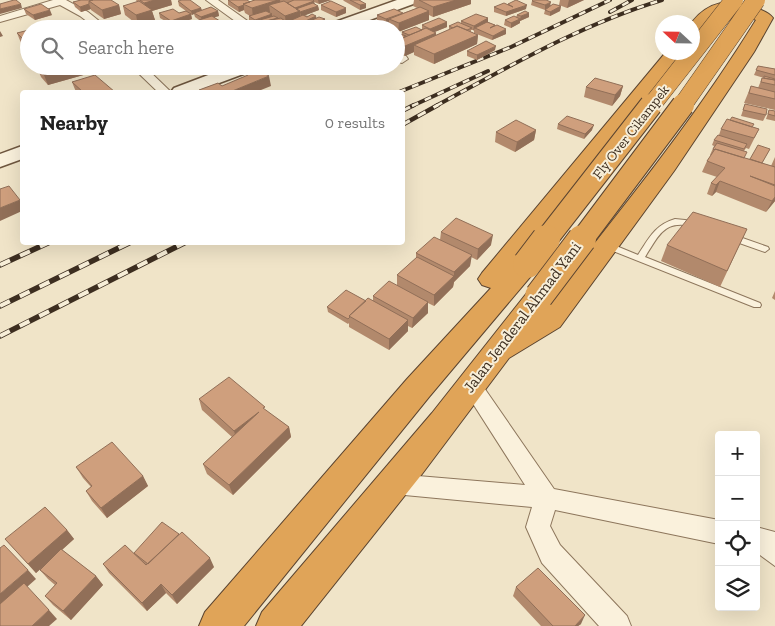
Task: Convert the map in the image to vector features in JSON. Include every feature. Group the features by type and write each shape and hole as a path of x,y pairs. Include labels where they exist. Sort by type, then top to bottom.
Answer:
{"highway":[{"name":"Fly Over Cikampek","path":"527,264 734,0"},
{"path":"500,350 550,320 668,164 745,52 764,8 746,10 717,8 709,13 700,24"},
{"name":"Jalan Jenderal Ahmad Yani","path":"276,626 394,484 500,350 705,76 764,8"},
{"path":"418,388 474,300 669,60"},
{"name":"Jalan Jenderal Ahmad Yani","path":"219,626 418,388 527,264"}],"street":[{"path":"211,0 241,20"},
{"path":"355,20 411,0"},
{"path":"0,19 59,1 92,20"},
{"path":"147,75 163,90"},
{"path":"185,90 224,75"},
{"path":"0,161 20,153"},
{"path":"471,385 547,498"},
{"path":"394,484 547,498 715,531"},
{"path":"547,498 538,527 551,554 617,626"},
{"path":"760,540 775,544"}],"lane":[{"path":"640,259 661,227 672,221 690,223 706,228"},
{"path":"723,234 765,249"},
{"path":"606,245 757,305"},
{"path":"760,547 775,560"}],"building":[{"path":"14,0 21,4 0,9 0,4"},
{"path":"93,0 89,1 89,4 80,7 73,2"},
{"path":"111,0 119,5 102,10 89,1"},
{"path":"140,0 155,0 144,3"},
{"path":"190,0 201,8 191,11 178,1"},
{"path":"228,0 247,0 250,2 238,7"},
{"path":"255,0 278,0 252,8 243,4"},
{"path":"294,0 314,1 295,8 287,3"},
{"path":"350,0 359,0 366,4 360,5"},
{"path":"419,0 456,0 433,7"},
{"path":"516,0 527,5 506,12 494,7 504,3 513,7 508,4"},
{"path":"533,0 546,0 551,2 545,5"},
{"path":"139,1 152,10 136,15 123,6"},
{"path":"284,1 300,11 285,16 269,5"},
{"path":"331,1 346,8 336,12 321,5"},
{"path":"313,3 318,6 300,12 296,9"},
{"path":"41,4 50,10 33,15 24,9"},
{"path":"553,4 561,6 550,12 545,10"},
{"path":"211,7 218,11 201,17 194,13"},
{"path":"420,7 429,11 405,21 389,19"},
{"path":"173,9 179,13 186,11 191,14 170,20 159,13"},
{"path":"394,9 403,13 386,19 377,15"},
{"path":"266,11 272,14 255,20 249,16"},
{"path":"525,11 529,13 521,16 517,15"},
{"path":"312,14 316,16 308,20 292,20 303,15 307,17"},
{"path":"476,14 488,18 474,26 461,21"},
{"path":"212,16 218,20 199,20"},
{"path":"274,16 278,18 270,20 260,20"},
{"path":"514,16 520,19 511,23 505,20"},
{"path":"319,17 325,19 323,20 312,20"},
{"path":"439,18 447,22 430,29 422,25"},
{"path":"458,22 472,28 467,30 457,26 453,28 449,26"},
{"path":"487,22 495,25 490,28 497,25 506,29 493,36 475,28"},
{"path":"457,26 478,35 434,54 414,45"},
{"path":"416,27 422,30 409,35 405,33 405,31"},
{"path":"426,28 436,33 405,46 405,37"},
{"path":"486,41 496,46 477,55 467,51"},
{"path":"758,66 775,69 775,75 756,70"},
{"path":"95,75 113,90 81,90 72,82"},
{"path":"248,75 269,76 235,90 199,90 218,83 222,86"},
{"path":"764,76 775,79 775,80 764,78"},
{"path":"595,78 623,86 615,95 586,87"},
{"path":"762,78 775,80 775,85 761,82"},
{"path":"751,86 775,92 775,99 749,93"},
{"path":"745,104 767,109 766,115 743,110"},
{"path":"769,110 775,111 775,116 768,114"},
{"path":"567,116 594,125 585,134 558,124"},
{"path":"732,117 754,124 752,127 730,120"},
{"path":"727,119 759,129 754,138 721,129"},
{"path":"516,120 536,130 517,142 496,132"},
{"path":"718,135 747,144 744,149 714,140"},
{"path":"717,143 747,152 744,158 714,150"},
{"path":"758,145 770,149 762,163 750,159"},
{"path":"715,149 775,167 775,185 750,176 775,186 775,197 772,201 720,181 716,185 711,183 725,168 707,161"},
{"path":"9,186 20,200 0,208 0,189"},
{"path":"693,212 747,229 727,271 667,245"},
{"path":"456,218 493,235 478,249 441,232"},
{"path":"434,237 472,255 454,272 416,253"},
{"path":"417,257 454,276 434,295 397,275"},
{"path":"389,281 428,302 413,318 373,296"},
{"path":"346,290 366,301 348,319 327,307"},
{"path":"368,298 408,320 389,339 349,316"},
{"path":"229,377 265,407 263,408 289,427 229,485 203,464 259,412 234,431 199,399"},
{"path":"112,442 143,476 101,508 86,491 92,486 76,467"},
{"path":"45,507 67,530 28,564 5,539"},
{"path":"162,522 179,534 148,564 134,553"},
{"path":"182,532 210,558 172,595 161,584 142,603 103,564 125,545 146,565"},
{"path":"4,545 28,570 0,594 0,548"},
{"path":"61,549 96,576 63,611 45,596 57,583 40,570"},
{"path":"538,568 585,615 575,626 553,626 516,587"},
{"path":"24,583 49,610 32,626 0,626 0,604"}],"railway":[{"path":"404,90 511,47 610,0"},
{"path":"610,12 632,0"},
{"path":"436,106 546,47 603,21 662,0"},
{"path":"412,106 488,71"},
{"path":"405,123 438,105"},
{"path":"405,110 412,106"},
{"path":"0,265 43,245"},
{"path":"0,306 125,245"},
{"path":"0,336 180,245"}]}
